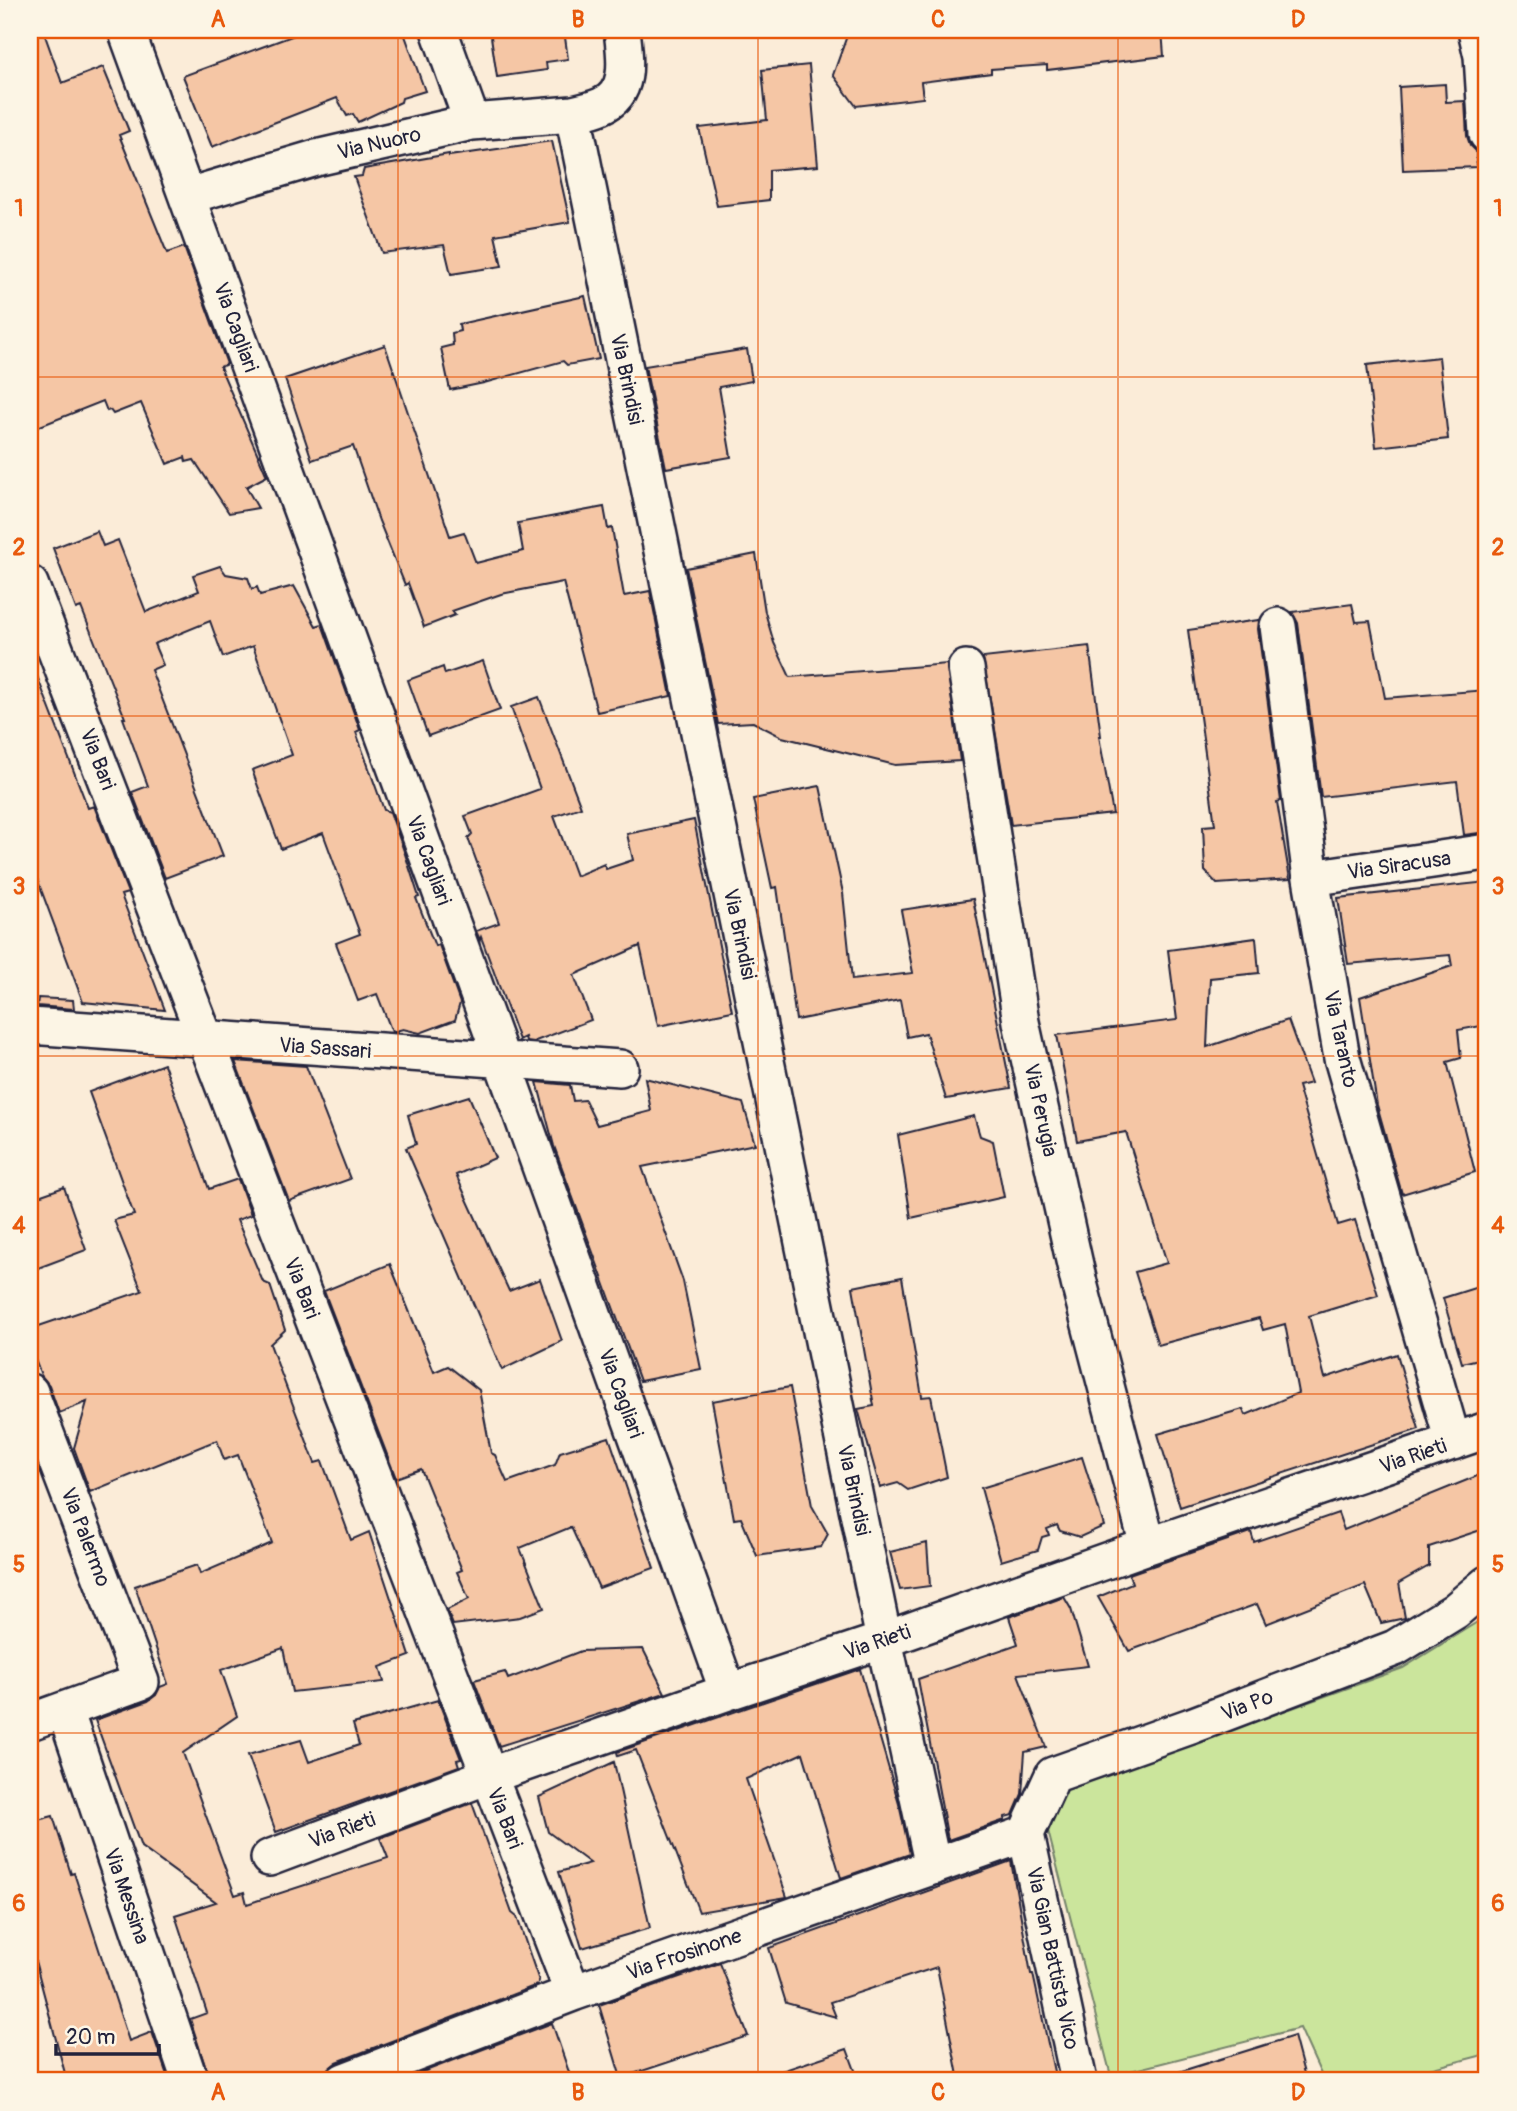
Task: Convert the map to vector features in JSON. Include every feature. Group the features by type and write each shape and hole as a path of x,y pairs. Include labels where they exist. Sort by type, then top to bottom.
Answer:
{"street":[{"name":"Via Cagliari","path":"126,30 502,1060 727,1692"},
{"path":"439,30 472,121"},
{"path":"573,114 603,106 616,95 626,71 622,30"},
{"path":"1476,30 1482,56 1487,134"},
{"name":"Via Nuoro","path":"188,196 316,158 472,121 573,114"},
{"name":"Via Brindisi","path":"573,114 884,1640 933,1867"},
{"name":"Via Bari","path":"30,584 573,1993"},
{"name":"Via Taranto","path":"1278,626 1311,878 1342,1058 1453,1442"},
{"name":"Via Perugia","path":"966,668 1021,1022 1079,1283 1148,1545"},
{"name":"Via Siracusa","path":"1311,878 1487,852"},
{"name":"Via Sassari","path":"30,1026 620,1068"},
{"name":"Via Palermo","path":"30,1392 141,1682 65,1710"},
{"name":"Via Rieti","path":"269,1858 488,1776 727,1692 1487,1430"},
{"name":"Via Po","path":"1026,1834 1053,1775 1191,1726 1395,1648 1455,1611 1487,1584"},
{"path":"30,1722 65,1710"},
{"name":"Via Messina","path":"65,1710 190,2081"},
{"name":"Via Frosinone","path":"344,2081 573,1993 1026,1834"},
{"name":"Via Gian Battista Vico","path":"1026,1834 1079,2081"}],"green space":[{"path":"1487,1616 1487,2054 1383,2081 1324,2081 1300,2028 1111,2076 1047,1827 1062,1791 1403,1668"}],"building":[{"path":"30,30 43,30 62,83 103,67 129,131 119,135 167,253 184,247 227,364 220,367 267,476 246,487 258,508 229,513 194,460 186,462 185,457 167,464 141,403 113,414 110,410 107,411 103,401 30,430"},
{"path":"308,30 403,30 425,91 402,98 401,102 358,122 353,114 347,116 337,98 212,147 183,76"},
{"path":"490,30 564,30 568,59 546,62 547,70 497,77"},
{"path":"905,30 906,37 962,30 1162,30 1164,56 1047,70 1047,65 991,69 991,73 921,82 923,98 856,106 833,75 848,33"},
{"path":"809,65 818,166 769,170 769,200 717,206 699,128 767,120 762,70"},
{"path":"1445,84 1446,102 1465,101 1467,136 1476,151 1477,167 1403,170 1399,87"},
{"path":"552,141 570,222 495,235 502,266 451,274 444,245 382,253 354,177 362,176 364,169 449,154"},
{"path":"585,296 599,359 567,365 563,361 450,390 441,348 453,345 452,333 460,331 459,324"},
{"path":"385,345 450,536 464,532 476,563 523,551 518,523 604,507 608,529 612,528 624,596 650,591 671,696 597,712 563,582 501,594 452,611 455,615 424,627 408,583 405,585 379,521 353,446 312,460 285,379"},
{"path":"747,349 752,381 719,387 731,457 666,468 645,366"},
{"path":"1439,357 1448,439 1376,447 1367,365"},
{"path":"97,531 103,546 118,540 146,612 199,591 193,575 220,566 226,574 248,578 252,589 257,587 260,595 294,586 316,626 322,624 360,730 356,732 384,810 390,812 405,854 419,897 416,898 435,946 439,945 460,1003 455,1020 420,1033 403,1029 392,1032 377,994 358,1001 336,943 360,934 323,833 281,849 252,770 292,755 253,646 223,657 210,621 154,644 163,665 151,670 223,856 165,878 132,792 148,786 125,718 81,607 76,609 53,548"},
{"path":"756,554 765,612 774,643 790,677 947,664 960,761 895,765 782,737 753,722 718,724 686,568"},
{"path":"1352,604 1356,622 1370,621 1385,698 1487,690 1487,832 1464,835 1457,781 1321,797 1298,623 1292,612"},
{"path":"1259,620 1281,801 1277,802 1290,879 1217,884 1205,871 1203,826 1215,825 1188,630"},
{"path":"1089,646 1099,736 1113,814 1011,825 983,658"},
{"path":"483,661 500,710 428,736 408,680 443,667 445,674"},
{"path":"32,663 88,808 94,806 128,893 121,895 165,1010 83,1002 30,860"},
{"path":"539,697 581,807 554,816 576,876 604,864 606,869 633,860 627,834 694,820 732,1011 658,1026 640,946 574,975 591,1020 533,1042 526,1041 525,1037 519,1040 481,937 480,940 476,931 499,923 468,838 472,834 465,816 540,789 511,707"},
{"path":"820,786 843,893 852,980 913,973 901,910 973,899 1011,1088 946,1099 926,1033 907,1037 900,1000 796,1020 777,887 772,888 753,799"},
{"path":"1487,882 1487,1025 1458,1030 1461,1058 1447,1062 1475,1172 1402,1194 1377,1105 1360,997 1452,966 1450,955 1348,964 1338,898"},
{"path":"1256,938 1259,973 1210,978 1207,1047 1288,1020 1311,1083 1298,1086 1338,1225 1355,1220 1378,1295 1309,1316 1325,1378 1397,1354 1419,1429 1180,1507 1158,1434 1243,1409 1246,1415 1298,1393 1285,1324 1263,1330 1259,1318 1158,1345 1135,1272 1167,1263 1126,1132 1077,1141 1057,1035 1177,1020 1168,950"},
{"path":"38,998 73,1000 74,1009 37,1006"},
{"path":"235,1061 306,1066 350,1179 289,1201"},
{"path":"164,1064 209,1189 238,1179 251,1215 237,1220 263,1282 270,1285 285,1330 270,1344 315,1463 322,1461 351,1540 369,1532 410,1656 380,1667 384,1682 292,1692 283,1648 221,1670 237,1716 183,1753 235,1895 244,1892 247,1904 388,1858 380,1838 472,1803 539,1981 537,1985 337,2062 328,2069 324,2081 210,2081 190,2019 207,2013 175,1915 216,1902 141,1847 95,1720 148,1701 156,1695 160,1687 168,1684 135,1586 197,1565 200,1574 272,1543 238,1455 224,1460 217,1440 90,1492 74,1448 87,1402 59,1413 49,1385 41,1375 30,1347 30,1329 142,1291 114,1220 134,1215 89,1092"},
{"path":"645,1078 743,1103 755,1144 642,1167 683,1281 701,1369 640,1381 554,1146 537,1082 570,1085 573,1101 585,1100 597,1125 651,1111"},
{"path":"469,1096 495,1158 456,1175 509,1291 540,1279 562,1341 502,1370 406,1148 416,1144 408,1115"},
{"path":"974,1116 980,1136 993,1141 1004,1197 911,1218 898,1135"},
{"path":"64,1187 86,1250 30,1271 30,1199"},
{"path":"390,1264 434,1372 448,1366 479,1390 491,1453 495,1455 507,1482 555,1465 560,1452 609,1437 654,1568 599,1588 571,1527 520,1548 544,1608 520,1617 453,1625 447,1610 469,1599 457,1572 462,1570 421,1469 396,1478 324,1291"},
{"path":"902,1277 922,1397 931,1396 947,1477 908,1490 898,1483 880,1488 858,1409 874,1406 853,1287"},
{"path":"1487,1284 1487,1357 1462,1363 1443,1298"},
{"path":"790,1387 812,1506 828,1534 821,1547 757,1556 741,1518 734,1519 712,1401"},
{"path":"1082,1457 1104,1526 1080,1537 1060,1531 1057,1525 1047,1529 1049,1535 1042,1537 1038,1550 1001,1561 981,1488"},
{"path":"1487,1472 1487,1528 1429,1547 1429,1566 1399,1583 1405,1618 1381,1623 1365,1585 1266,1624 1257,1604 1129,1651 1098,1597 1132,1583 1129,1574 1251,1532 1254,1542 1338,1513 1344,1530"},
{"path":"927,1543 930,1586 900,1590 890,1552"},
{"path":"1064,1597 1071,1609 1088,1666 1018,1674 1046,1747 1025,1752 1022,1794 1013,1815 948,1840 918,1679 1018,1644 1009,1617"},
{"path":"643,1649 665,1693 499,1746 474,1680 505,1672 508,1679 581,1651"},
{"path":"860,1669 899,1804 910,1854 841,1878 803,1753 746,1779 787,1897 699,1912 636,1750 618,1756 617,1752"},
{"path":"438,1700 461,1759 457,1760 459,1766 276,1832 248,1755 301,1740 309,1762 359,1745 353,1724"},
{"path":"614,1762 650,1928 582,1948 559,1872 590,1863 548,1832 539,1797"},
{"path":"53,1816 129,2041 152,2032 169,2081 67,2081 30,1942 30,1822"},
{"path":"1011,1861 1031,1974 1056,2081 959,2081 937,1967 830,2002 836,2017 786,2003 769,1948"},
{"path":"720,1963 748,2036 621,2078 599,2005"},
{"path":"552,2023 572,2081 399,2081"},
{"path":"1294,2036 1306,2081 1170,2081 1169,2075"},
{"path":"847,2049 859,2081 767,2081 767,2076"}]}
